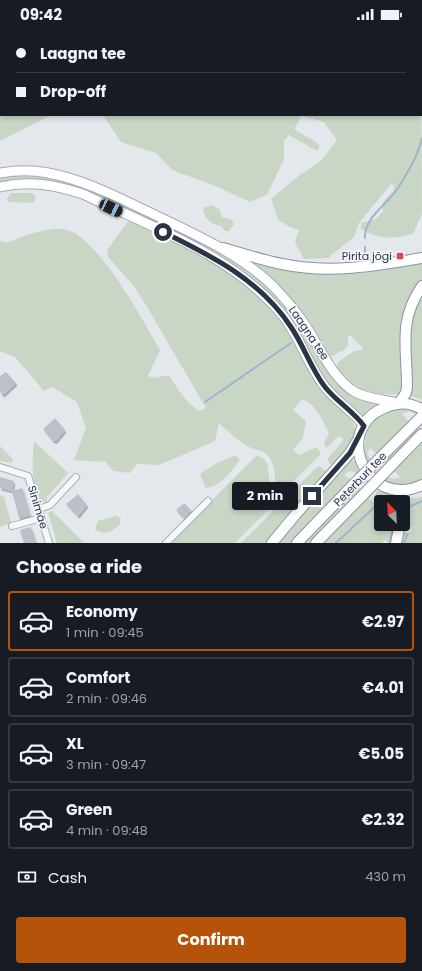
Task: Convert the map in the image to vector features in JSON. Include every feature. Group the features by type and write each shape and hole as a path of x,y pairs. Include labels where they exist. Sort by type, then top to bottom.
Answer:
{"highway":[{"path":"223,248 283,264 309,268 367,268 422,258"},
{"path":"399,403 404,396 407,387 406,321 409,307 422,286"},
{"path":"422,409 412,404 399,403 380,410 371,416 364,426 358,447 361,462 368,474 378,484 391,489 422,493"},
{"name":"Peterburi tee","path":"298,543 422,416"},
{"name":"Peterburi tee","path":"316,543 422,434"},
{"path":"272,543 350,453 360,437"},
{"path":"405,490 422,485"},
{"path":"404,495 405,490"},
{"path":"396,543 399,531"}],"main road":[{"name":"Laagna tee","path":"0,173 34,171 63,176 110,194 223,248 270,284 288,302 304,323 334,371 348,387 363,395 399,403"},
{"name":"Laagna tee","path":"0,187 40,184 83,194 220,261 249,281 281,312 302,344 325,387 358,418 364,426"}],"street":[{"name":"Sinimäe","path":"0,467 28,476 49,543"},
{"path":"39,509 50,505 76,477"},
{"path":"166,543 208,501"},
{"path":"12,526 41,518"}],"green space":[{"path":"0,116 49,116 0,141"},
{"path":"104,116 302,116 294,129 319,144 319,148 317,151 289,135 284,141 284,159 267,195 250,202 213,185 172,170 156,153 121,142"},
{"path":"302,116 421,116 422,214 413,234 386,238 361,229 361,223 376,219 383,211 383,202 393,191 394,186 391,184 359,223 354,237 328,258 304,259 295,242 299,230 278,220 271,199 301,174 321,161 337,140 324,122"},
{"path":"23,175 59,180 93,190 231,257 262,280 295,313 335,378 385,402 373,407 363,416 326,380 296,328 282,308 259,284 226,260 190,239 106,199 77,187 36,179 0,182 0,178"},
{"path":"11,193 32,193 36,197 33,203 8,202 7,199"},
{"path":"212,205 219,209 222,217 232,220 234,224 229,231 225,231 221,226 212,223 205,216 203,210 205,207"},
{"path":"129,220 177,243 219,266 257,295 275,314 296,342 319,387 324,394 350,418 354,425 355,433 352,441 337,464 330,464 327,459 344,440 339,436 326,448 324,442 329,434 315,409 311,404 302,399 293,410 306,421 303,438 293,450 299,455 317,447 321,454 275,500 275,475 272,462 269,457 265,453 242,443 219,423 215,441 159,465 137,464 130,473 113,471 106,462 74,460 86,428 77,402 52,387 44,391 15,357 0,351 0,241 6,243 37,232 54,229 68,230 81,237 94,249 120,283 160,350 148,376 154,378 169,375 186,400 200,411 206,408 147,307 133,285 108,257 108,249"},
{"path":"243,257 285,269 422,261 422,279 414,291 403,384 399,394 390,395 372,393 350,382 343,376 337,369 338,362 354,351 362,350 363,348 350,335 348,338 348,345 344,350 332,356 328,355 309,323"},
{"path":"422,293 422,400 409,395 408,338 412,314"},
{"path":"395,407 418,411 415,414 410,411 402,414 409,422 377,454 370,448 367,453 371,460 368,463 365,447 370,420"},
{"path":"416,428 419,431 387,464 384,461"},
{"path":"422,440 422,479 417,482 403,485 384,481 388,477 393,479 400,477 393,470"},
{"path":"34,441 68,473 47,497 47,503 39,500 33,477"},
{"path":"0,446 13,459 12,463 0,461"},
{"path":"236,455 240,460 229,474 217,484 206,488 200,474 217,463"},
{"path":"257,455 264,459 268,465 271,502 267,511 235,543 170,543"},
{"path":"348,460 355,461 359,471 357,474 351,471 344,474 351,481 291,543 277,543"},
{"path":"320,466 327,472 265,543 241,543 316,468"},
{"path":"358,487 361,490 310,543 304,543"},
{"path":"378,490 388,495 376,495 376,492"},
{"path":"0,495 4,497 11,523 0,527"},
{"path":"367,497 374,502 374,531 395,531 392,542 389,543 384,540 382,543 322,543"},
{"path":"422,497 422,543 401,543 404,533 411,532 410,499"},
{"path":"52,511 84,543 57,543 48,513"},
{"path":"116,516 121,519 119,526 116,528 104,532 95,529 98,521"}],"building":[{"path":"6,372 16,383 3,395 0,392 0,376"},
{"path":"55,418 65,430 56,441 53,441 43,429"},
{"path":"0,477 14,481 12,491 0,488"},
{"path":"22,488 30,515 19,518 12,491"},
{"path":"78,494 87,505 78,516 66,504"},
{"path":"184,503 191,510 184,518 176,510"},
{"path":"31,527 36,543 24,543 20,530"}],"waterway":[{"path":"365,238 366,230 372,217 394,194 409,170 422,138"},
{"path":"365,247 365,261"},
{"path":"205,402 291,343"},
{"path":"410,507 422,501"},
{"path":"336,543 374,507"},
{"path":"390,542 392,531"},
{"path":"404,543 407,535"}],"place":[{"name":"Pirita jõgi","path":"400,256"}],"route":[{"path":"163,232 220,261 249,281 259,290 281,312 302,344 314,369 325,387 358,418 364,426 360,437 350,453 312,496"}]}
